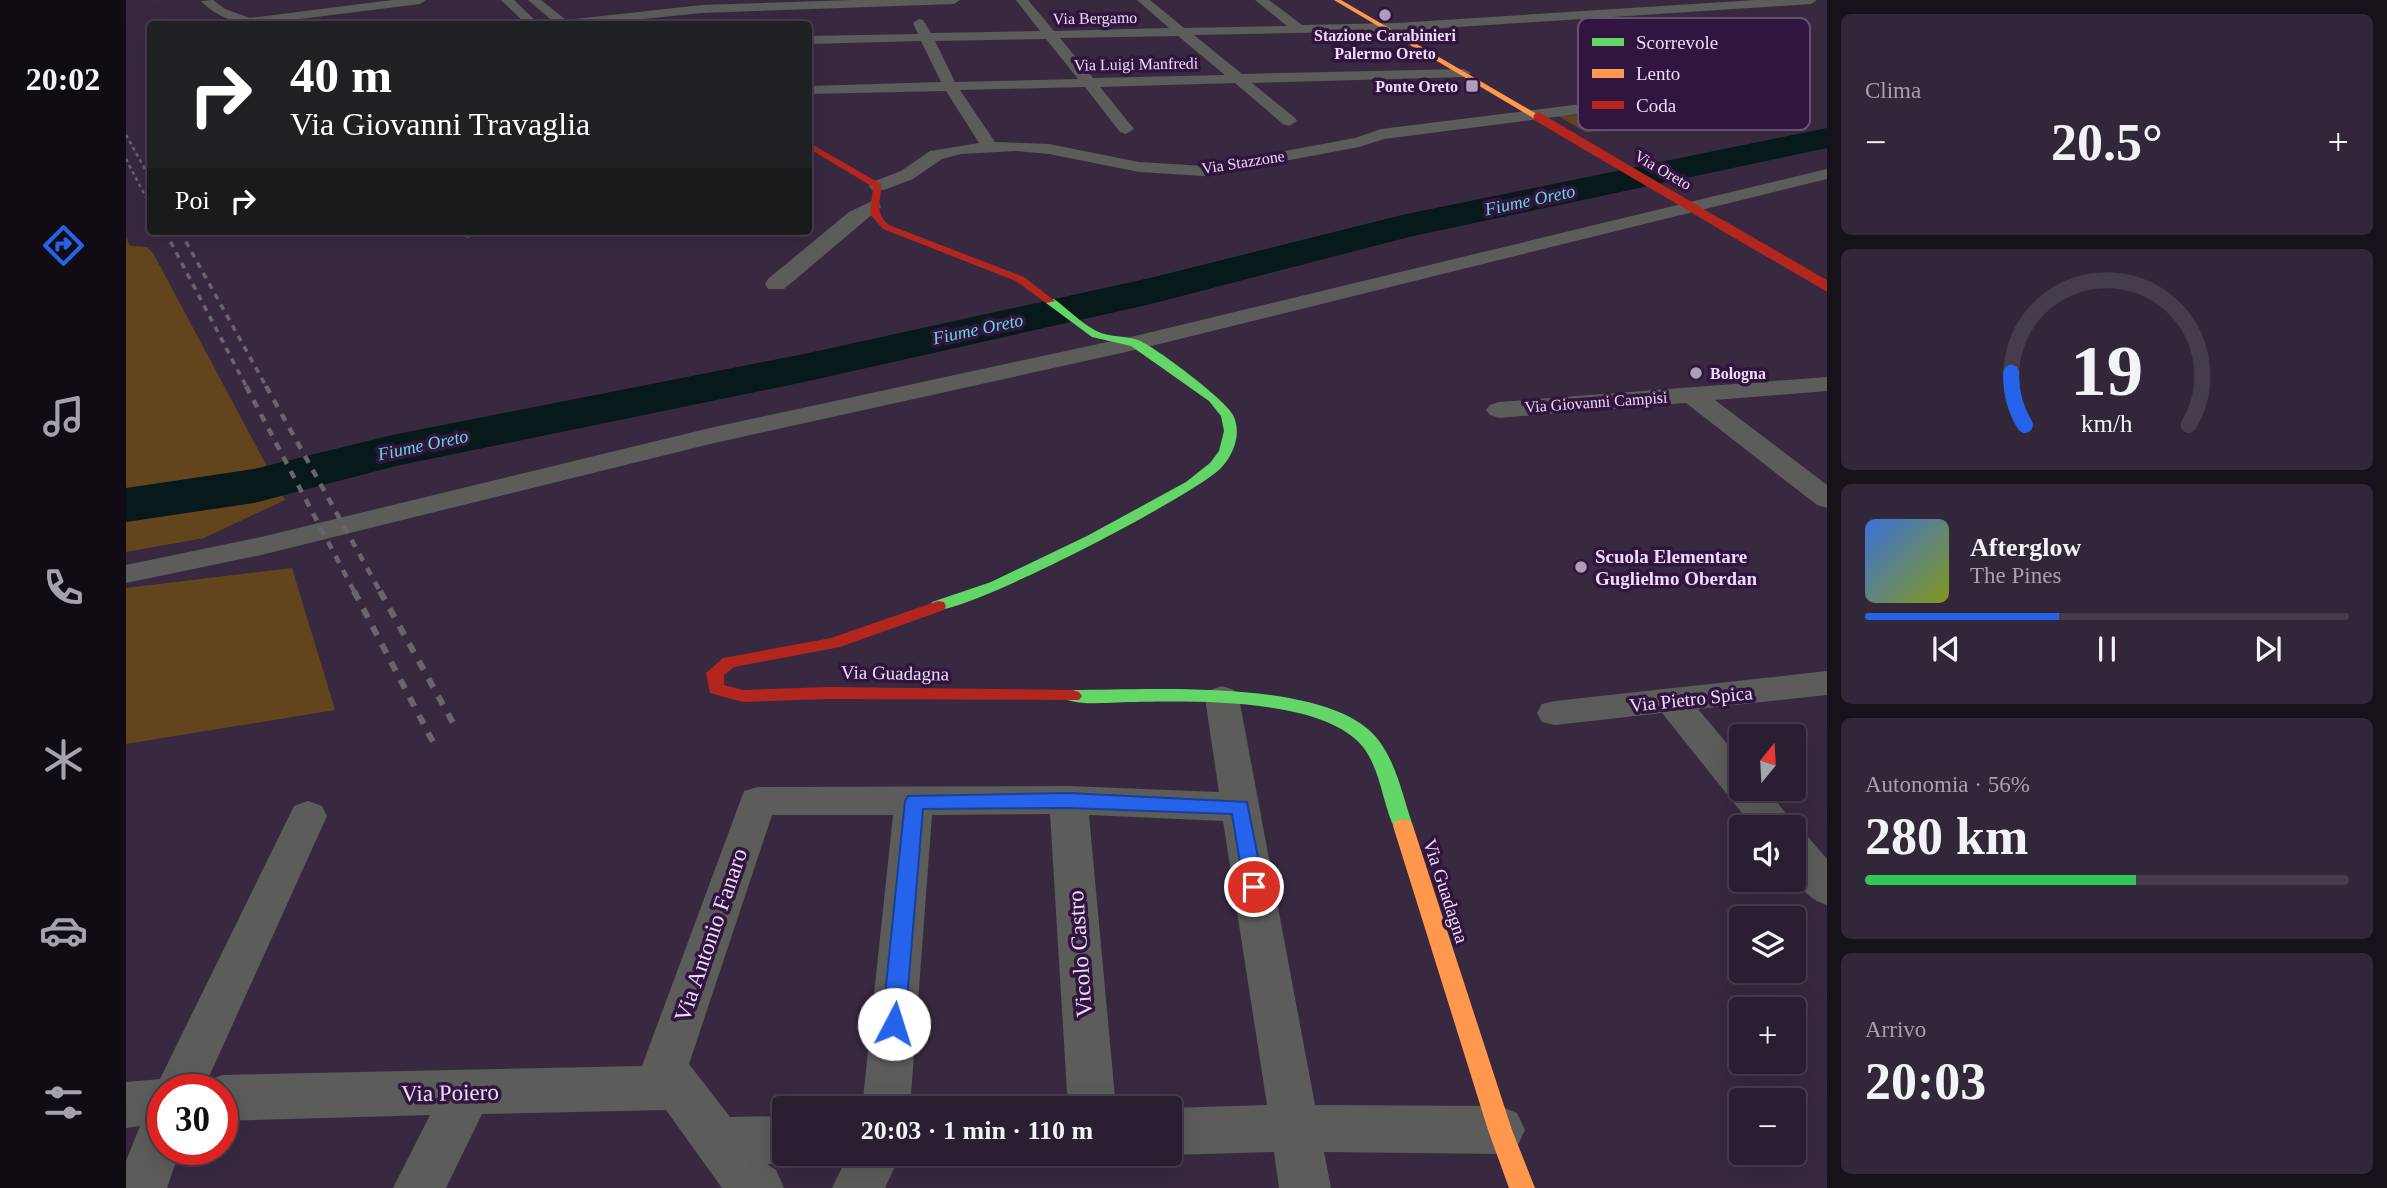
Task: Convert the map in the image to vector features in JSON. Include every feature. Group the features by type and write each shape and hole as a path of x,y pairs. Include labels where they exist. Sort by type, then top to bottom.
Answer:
{"street":[{"path":"213,0 207,1 221,12 246,21"},
{"path":"255,21 386,0"},
{"path":"257,21 420,0"},
{"path":"508,0 530,21"},
{"path":"534,0 560,21"},
{"path":"689,0 722,21"},
{"path":"592,21 702,9 954,0"},
{"path":"1022,0 1054,36 1126,129"},
{"path":"1143,0 1289,121"},
{"path":"1261,0 1299,29"},
{"name":"Via Oreto","path":"1337,0 1827,286"},
{"name":"Via Bergamo","path":"812,40 1186,34 1382,27 1811,0"},
{"path":"908,1 950,86 989,146"},
{"name":"Via Luigi Manfredi","path":"812,90 1464,73"},
{"name":"Via Stazzone","path":"878,186 907,175 936,155 961,149 989,146 1049,149 1139,167 1204,171 1359,142 1381,134 1578,109"},
{"path":"776,284 856,216 872,207 878,186 812,147"},
{"path":"126,574 261,546 710,436 1135,343 1827,174"},
{"name":"Via Guadagna","path":"872,207 875,219 886,227 1020,279 1039,290 1096,335 1135,343 1213,398 1227,415 1231,431 1226,452 1215,466 1180,491 1092,540 998,585 834,643 729,662 715,673 716,689 743,696 828,693 1222,698 1275,702 1321,713 1359,730 1381,758 1500,1130 1522,1188"},
{"name":"Via Giovanni Campisi","path":"1499,410 1827,384"},
{"name":"Via Giovanni Campisi","path":"1692,395 1827,499"},
{"name":"Via Pietro Spica","path":"1555,713 1827,683"},
{"path":"1222,698 1305,1188"},
{"path":"1672,702 1729,770"},
{"path":"887,1096 914,801 1068,800 1241,807"},
{"name":"Vicolo Castro","path":"1068,800 1091,1096"},
{"name":"Via Antonio Fanaro","path":"671,1078 758,801 914,801"},
{"path":"187,1074 308,816"},
{"path":"1806,863 1827,888"},
{"path":"671,1078 751,1186"},
{"name":"Via Poiero","path":"238,1098 468,1092 671,1078"},
{"path":"419,1188 468,1092"},
{"path":"126,1105 147,1103"},
{"path":"1182,1130 1500,1130"},
{"path":"718,1141 772,1140"},
{"path":"141,1188 150,1165"},
{"path":"858,1188 869,1166"}],"shaded area":[{"path":"1578,115 1578,127 1558,116"},
{"path":"1582,130 1624,130 1586,132"},
{"path":"126,237 130,246 147,247 153,253 285,500 204,538 126,552"},
{"path":"292,568 335,710 126,744 126,588"}],"waterway":[{"name":"Fiume Oreto","path":"126,505 254,486 392,451 804,368 1151,291 1406,226 1827,138"}],"railway":[{"path":"126,135 147,173"},
{"path":"126,159 147,199"},
{"path":"167,235 247,388"},
{"path":"182,235 267,388"},
{"path":"246,386 355,593"},
{"path":"266,386 381,593"},
{"path":"354,591 433,742"},
{"path":"380,591 457,730"}],"traffic: fast":[{"path":"938,606 997,585 1092,539 1191,485 1215,466 1226,452 1231,431 1227,415 1213,398 1135,343 1096,335 1050,301"},
{"path":"1073,696 1224,698 1306,708 1339,719 1362,734 1377,754 1403,826"}],"traffic: slow":[{"path":"1337,0 1538,117"},
{"path":"1403,826 1500,1130 1522,1188"}],"traffic: jam":[{"path":"1538,117 1827,286"},
{"path":"812,146 878,186 874,209 877,218 886,227 1020,279 1050,301"},
{"path":"938,606 834,643 729,662 715,673 716,689 743,696 828,693 1073,696"}],"place":[{"name":"Stazione Carabinieri Palermo Oreto","path":"1385,15"},
{"name":"Ponte Oreto","path":"1472,86"},
{"name":"Bologna","path":"1696,373"},
{"name":"Scuola Elementare Guglielmo Oberdan","path":"1581,567"}],"route":[{"path":"894,1024 914,801 1068,800 1241,807 1254,887"}]}
